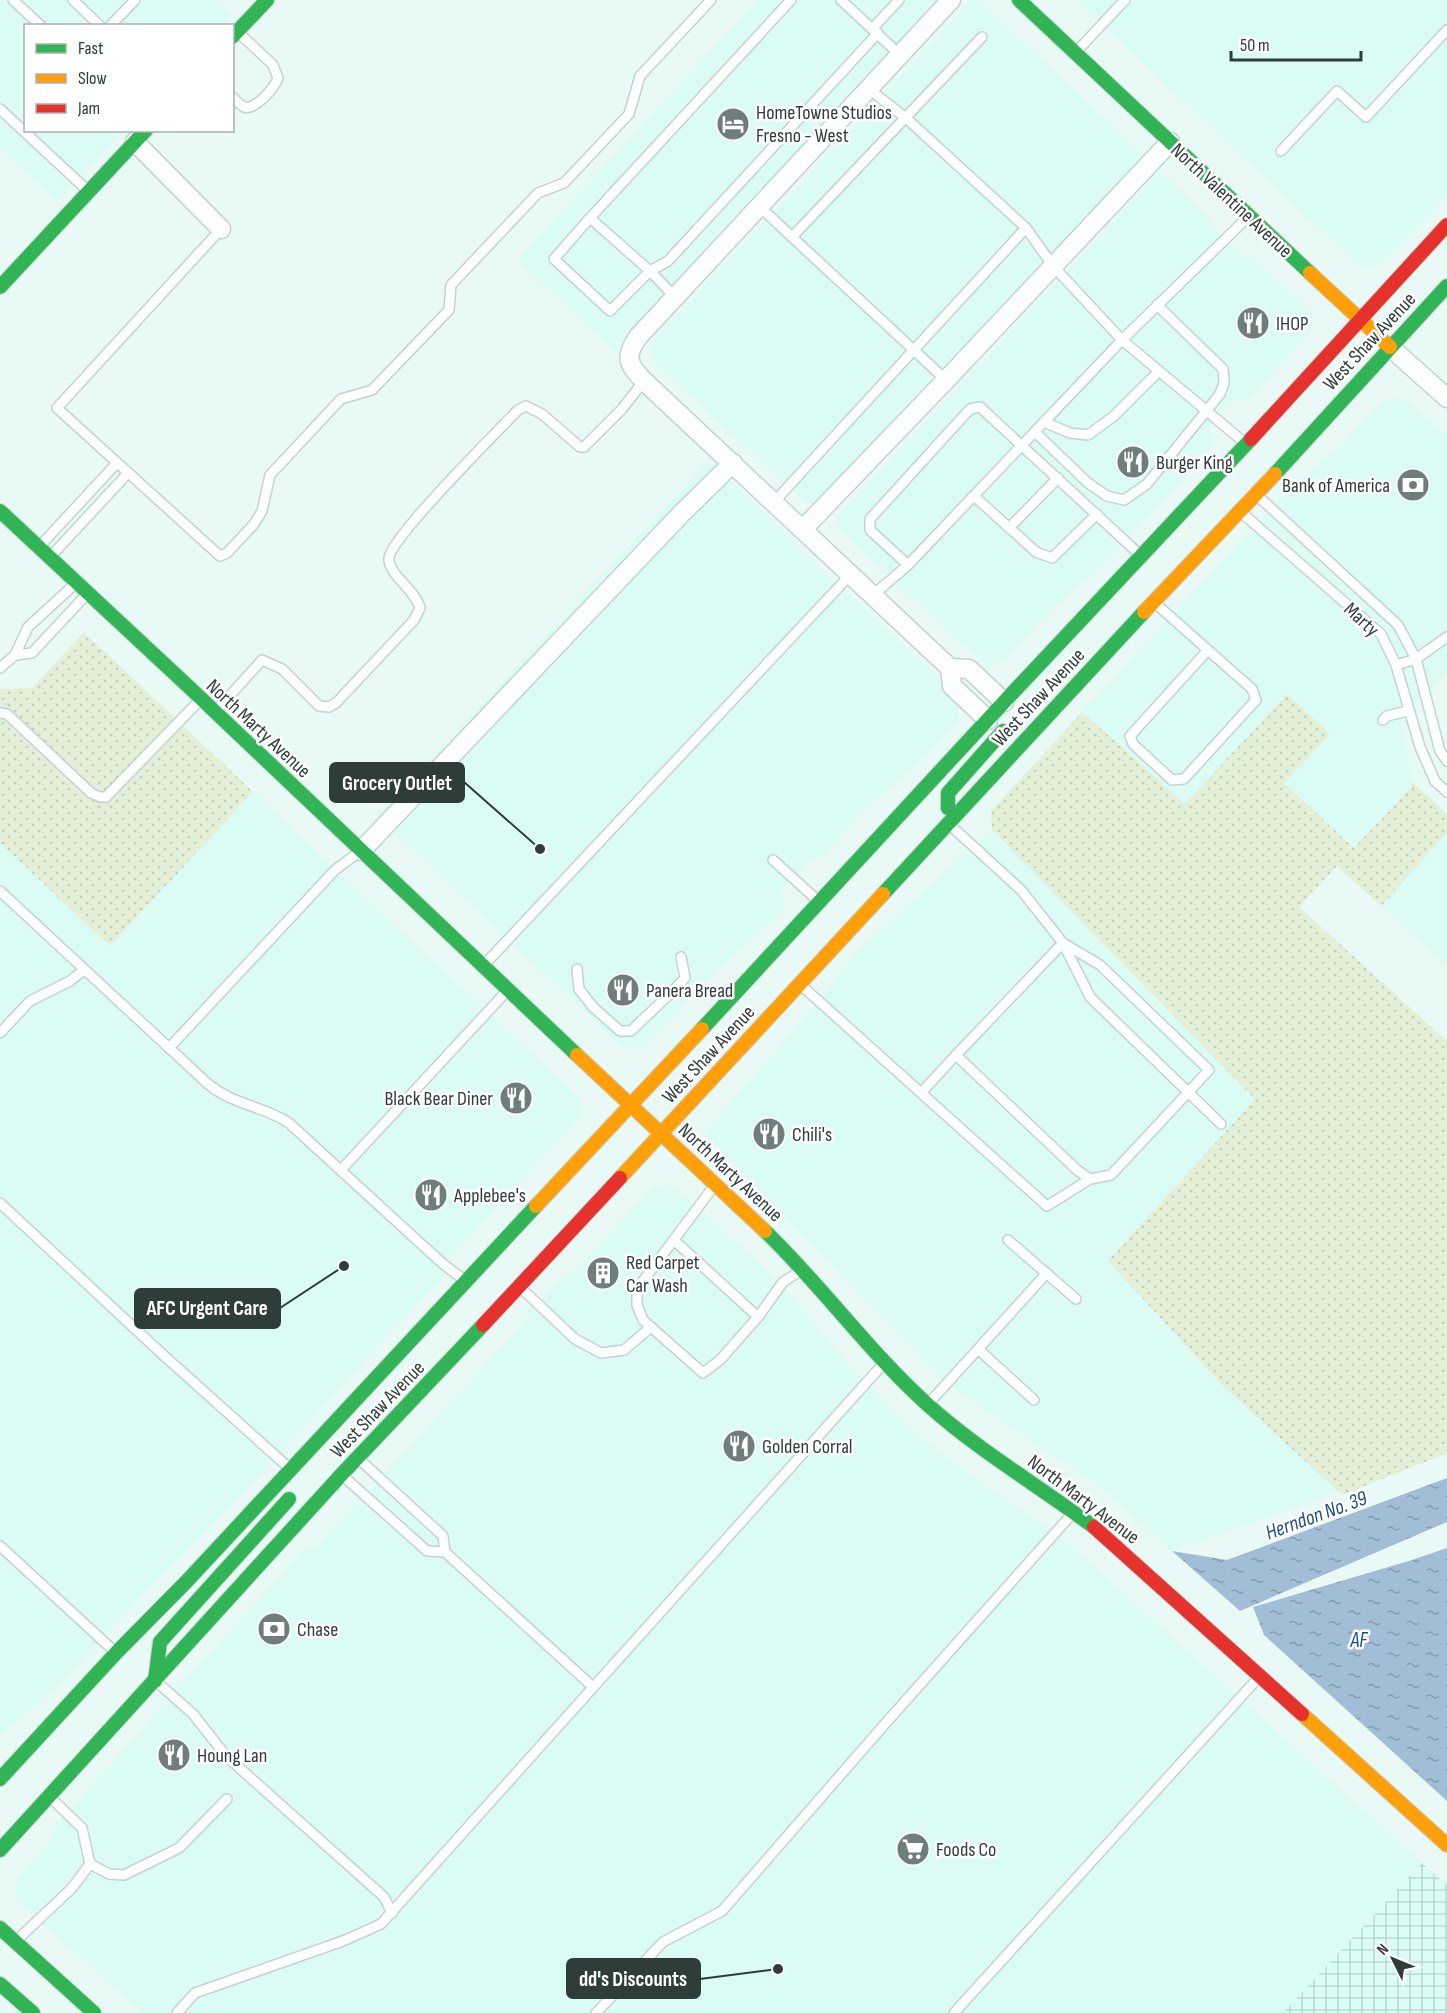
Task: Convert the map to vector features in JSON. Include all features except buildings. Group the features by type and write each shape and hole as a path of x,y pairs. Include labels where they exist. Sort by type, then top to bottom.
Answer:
{"main road":[{"path":"235,34 267,0"},
{"name":"North Valentine Avenue","path":"1019,0 1390,347"},
{"path":"0,287 141,136"},
{"name":"West Shaw Avenue","path":"0,1779 116,1653 291,1470 465,1281 632,1106 1447,225"},
{"name":"West Shaw Avenue","path":"0,1850 341,1475 661,1134 1154,601 1256,495 1447,286"},
{"name":"North Marty Avenue","path":"0,511 804,1268 885,1362 927,1405 967,1438 1097,1528 1447,1845"},
{"path":"948,822 948,793 1001,734 1007,724 1004,702"},
{"path":"451,1320 465,1281"},
{"path":"340,1453 338,1465 341,1475"},
{"path":"155,1681 160,1642 286,1503 295,1486 291,1470"},
{"path":"0,1928 94,2013"},
{"path":"0,1984 33,2013"}],"street":[{"path":"951,0 675,297 631,347 629,359 634,371 644,381 950,668 952,686 988,720"},
{"path":"141,136 221,229"},
{"path":"803,529 1170,142"},
{"name":"North Valentine Avenue","path":"1390,347 1447,398"},
{"path":"361,851 681,514 733,463"},
{"path":"950,668 969,669 1004,702"}],"lane":[{"path":"13,0 39,24"},
{"path":"73,0 98,24"},
{"path":"119,0 127,8"},
{"path":"112,24 135,0"},
{"path":"221,229 57,408 220,556 227,553 254,524 262,511 270,475 341,399 372,390 449,310 451,285 538,193 564,183 629,114 640,76 711,0"},
{"path":"792,0 554,259 610,311 650,271 668,261 875,31 899,0"},
{"path":"841,0 900,55"},
{"path":"1076,52 1125,0"},
{"path":"1281,151 1337,91 1366,117 1447,30"},
{"path":"234,99 244,107 251,107 257,104 278,78 273,65 235,34"},
{"path":"792,237 982,37"},
{"path":"869,89 906,118 1026,228 1053,266 1122,340 1246,444"},
{"path":"0,109 24,132"},
{"path":"24,132 88,192"},
{"path":"760,207 946,380"},
{"path":"873,595 908,565 1122,340 1249,216"},
{"path":"590,218 650,271 675,297"},
{"path":"774,502 1026,228"},
{"path":"1035,432 1088,483 1107,496 1124,500 1146,483 1207,412 1220,394 1224,383 1223,369 1157,305"},
{"path":"1044,422 1070,433 1088,435 1114,416 1158,371"},
{"path":"215,712 262,660 282,669 319,706 329,707 336,703 414,620 420,608 416,598 390,567 389,558 394,547 418,515 518,410 526,406 542,414 580,447 584,447 622,409 644,381"},
{"path":"908,565 870,530 870,519 970,409 980,408 1142,556"},
{"path":"39,547 117,463"},
{"path":"51,557 128,473"},
{"path":"1009,528 1058,478"},
{"name":"Marty","path":"1256,495 1398,625 1416,659 1440,751 1447,761"},
{"path":"974,496 1036,552 1052,558 1097,514"},
{"name":"Marty","path":"1240,511 1381,634 1396,665 1420,747 1435,781 1447,792"},
{"path":"483,966 851,574"},
{"path":"0,668 15,655 28,627 77,582"},
{"path":"15,655 32,653 88,593"},
{"path":"1154,601 1252,689 1256,700 1184,779 1172,780 1132,744 1130,736 1208,650"},
{"path":"1396,665 1416,659 1447,637"},
{"path":"0,713 7,714 91,794 106,797 201,699"},
{"path":"1383,720 1387,716 1408,711"},
{"path":"948,822 1021,890 1063,943 1090,997 1221,1124"},
{"path":"169,1048 335,870 361,851"},
{"path":"773,860 820,902"},
{"path":"0,891 222,1095 275,1114 289,1123 442,1263 465,1281"},
{"path":"921,1093 1063,943"},
{"path":"800,984 1047,1206 1090,1179 1111,1175 1209,1070 1100,965 1063,943"},
{"path":"577,969 579,989 593,1007 620,1030 631,1031 669,997 685,978 681,957"},
{"path":"0,1033 30,1001 70,981 84,970"},
{"path":"341,1170 508,990"},
{"path":"956,1055 1077,1170 1090,1179"},
{"path":"716,1185 637,1289 637,1305 643,1320 703,1373 720,1360 758,1317 783,1282 804,1268"},
{"path":"0,1203 291,1470"},
{"path":"1008,1240 1076,1299"},
{"path":"675,1241 758,1317"},
{"path":"927,1405 1047,1273"},
{"path":"519,1286 575,1339 601,1353 624,1350 651,1327"},
{"path":"978,1349 1034,1400"},
{"path":"177,2013 195,1994 343,1941 381,1924 885,1362"},
{"path":"357,1458 442,1536 445,1552 593,1687"},
{"path":"341,1475 427,1551 445,1552"},
{"path":"596,2013 663,1942 722,1911 884,1725 1075,1512"},
{"path":"0,1546 116,1653"},
{"path":"954,2013 1261,1675"},
{"path":"155,1681 193,1714 226,1756 384,1898 392,1913"},
{"path":"15,1941 72,1888 90,1864 82,1828 49,1797"},
{"path":"90,1864 109,1874 124,1875 179,1848 227,1799"}],"shaded area":[{"path":"0,0 213,0 230,16 223,24 24,24 24,132 122,132 57,201 0,147"},
{"path":"758,0 937,0 625,337 616,352 517,260"},
{"path":"972,0 978,0 1143,155 817,503 809,505 653,362 653,341"},
{"path":"1076,0 1447,0 1447,197 1379,266 1360,267"},
{"path":"1160,171 1212,220 1213,227 1242,255 1250,255 1311,313 1312,331 1249,399 1234,400 1207,429 1214,436 1215,445 1107,561 1047,614 1004,661 993,661 990,670 837,527 838,516"},
{"path":"1405,398 1447,436 1447,672 1401,722 1412,785 1354,848 1284,782 1287,694 1185,805 1082,712 1296,482 1340,447 1384,399"},
{"path":"709,460 782,528 785,535 957,695 959,721 925,757 865,810 821,858 811,858 780,892 783,895 784,910 713,974 644,1049 624,1049 377,816"},
{"path":"84,632 253,792 110,946 0,843 0,689 32,688"},
{"path":"1287,694 1330,734 1284,783 1354,848 1412,786 1411,781 1447,814 1447,833 1381,906 1337,866 1299,907 1447,1041 1447,1453 1342,1495 1224,1387 1108,1261 1255,1099 992,830 991,811 1082,712 1185,804"},
{"path":"253,792 579,1098 579,1118 446,1262 451,1268 239,1497 127,1611 62,1682 0,1736 0,843 110,946"},
{"path":"992,830 1256,1100 1109,1263 1224,1387 1339,1491 1172,1551 1100,1487 949,1386 704,1134 860,949"},
{"path":"1447,833 1447,965 1381,906"},
{"path":"672,1185 761,1265 793,1298 858,1375 911,1428 959,1467 1072,1547 1422,1863 1283,2013 142,2013 15,1898 15,1880 50,1842 57,1822 302,1552 315,1548 525,1322 529,1309 585,1260 654,1186"},
{"path":"1422,1863 1447,1885 1447,2013 1283,2013"}],"water":[{"path":"1447,1478 1447,1522 1240,1611 1172,1551 1227,1560"},
{"name":"AF","path":"1447,1548 1447,1801 1264,1635 1253,1607"}],"traffic: fast":[{"path":"234,35 267,0"},
{"path":"1019,0 1310,273"},
{"path":"0,287 144,132"},
{"path":"1275,474 1447,286"},
{"path":"702,1029 1251,439"},
{"path":"0,511 577,1055"},
{"path":"883,894 1144,612"},
{"path":"948,808 948,793 1003,731"},
{"path":"0,1779 536,1206"},
{"path":"765,1231 906,1385 928,1405 988,1453 1094,1527"},
{"path":"0,1850 341,1475 483,1325"},
{"path":"155,1681 160,1642 289,1499"},
{"path":"0,1928 94,2013"},
{"path":"0,1984 33,2013"}],"traffic: slow":[{"path":"1310,273 1390,347"},
{"path":"1144,612 1275,474"},
{"path":"620,1178 883,894"},
{"path":"536,1206 702,1029"},
{"path":"577,1055 765,1231"},
{"path":"1302,1714 1447,1845"}],"traffic: jam":[{"path":"1251,439 1447,225"},
{"path":"483,1325 620,1178"},
{"path":"1094,1527 1302,1714"}],"place":[{"name":"HomeTowne Studios Fresno - West","path":"733,124"},
{"name":"IHOP","path":"1253,323"},
{"name":"Burger King","path":"1133,462"},
{"name":"Bank of America","path":"1413,485"},
{"name":"Grocery Outlet","path":"540,849"},
{"name":"Panera Bread","path":"623,990"},
{"name":"Black Bear Diner","path":"516,1098"},
{"name":"Chili's","path":"769,1134"},
{"name":"Applebee's","path":"431,1195"},
{"name":"AFC Urgent Care","path":"344,1266"},
{"name":"Red Carpet Car Wash","path":"603,1273"},
{"name":"Golden Corral","path":"739,1446"},
{"name":"Chase","path":"274,1629"},
{"name":"Houng Lan","path":"174,1755"},
{"name":"Foods Co","path":"913,1849"},
{"name":"dd's Discounts","path":"778,1969"}],"water label":[{"name":"Herndon No. 39","path":"1316,1515"}]}
